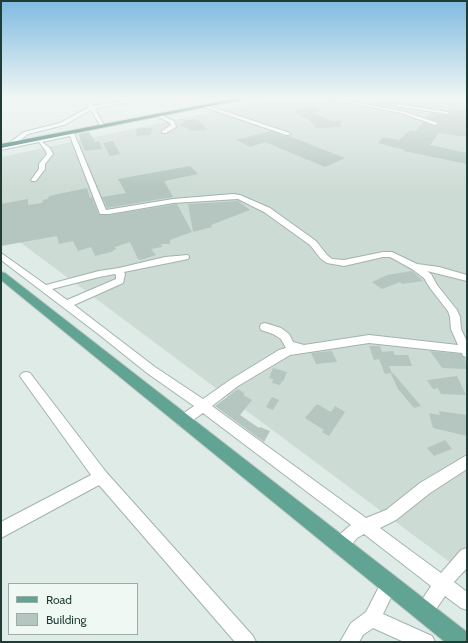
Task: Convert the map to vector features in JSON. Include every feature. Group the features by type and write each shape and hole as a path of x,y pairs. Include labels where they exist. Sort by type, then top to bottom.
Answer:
{"highway":[{"path":"1,147 90,129"},
{"path":"1,147 55,136"}],"main road":[{"path":"1,275 182,421 462,642"}],"street":[{"path":"12,144 26,133 42,129"},
{"path":"164,132 169,129"},
{"path":"273,129 288,134"},
{"path":"1,147 72,133 103,212 173,202 233,196 240,197 267,210 313,243 324,257 330,261 337,263 356,261 388,254 415,267 428,276 433,286 452,310 455,317 456,329 467,351"},
{"path":"34,180 42,169 42,164 50,154 48,149 41,143"},
{"path":"1,256 151,370 202,405 467,602"},
{"path":"45,288 99,274 117,272 165,260 185,257"},
{"path":"415,267 439,270 467,278"},
{"path":"70,303 120,281 121,274 117,272"},
{"path":"265,327 277,331 285,337 289,345 295,348 305,349"},
{"path":"182,421 234,383 282,353 369,339 467,351"},
{"path":"26,376 101,477 247,642"},
{"path":"340,546 352,533 364,526 378,522 391,515 425,488 467,461"},
{"path":"1,530 101,477"},
{"path":"424,612 443,583 467,556"},
{"path":"349,642 357,630 372,618 389,585"},
{"path":"372,618 387,626 426,642"}],"shaded area":[{"path":"132,129 467,129 467,575 1,228 1,157"}],"building":[{"path":"137,129 153,129 150,135 136,136"},
{"path":"188,129 208,130 191,131"},
{"path":"418,129 467,129 467,137 439,133 430,145 467,153 467,164 404,151 405,150 378,143 383,137 399,140 410,130 416,131"},
{"path":"271,131 284,136 289,136 345,158 325,167 265,142 250,147 236,140"},
{"path":"89,132 95,142 99,141 102,149 85,151 78,134"},
{"path":"113,141 120,154 110,156 103,143"},
{"path":"190,166 198,174 164,181 173,197 107,208 102,197 126,193 118,179"},
{"path":"87,188 90,198 92,197 99,215 109,215 177,204 192,232 170,240 170,244 161,244 162,247 151,249 156,255 141,260 138,259 130,242 115,247 116,249 111,252 95,256 91,247 78,251 73,241 59,244 57,236 1,246 1,204 28,199 28,205 42,203 43,200 48,199 49,196"},
{"path":"238,201 250,210 211,225 212,227 193,232 188,204"},
{"path":"412,271 423,281 402,284 400,282 382,289 372,282 387,275"},
{"path":"369,346 380,346 382,352 393,351 395,355 408,355 412,366 389,366 392,373 385,374 379,359 374,360"},
{"path":"332,351 337,362 316,364 311,353"},
{"path":"430,351 461,354 465,358 467,369 442,368"},
{"path":"273,368 287,372 283,382 282,381 280,385 272,383 273,379 269,378"},
{"path":"393,373 421,406 414,408 398,389 391,374"},
{"path":"457,376 466,395 441,394 438,388 433,389 427,380"},
{"path":"238,389 245,394 243,395 252,400 240,415 259,428 260,427 270,431 264,442 215,406"},
{"path":"272,397 279,400 273,410 266,407"},
{"path":"317,404 331,412 335,406 345,412 329,436 322,432 324,430 305,418"},
{"path":"439,411 467,415 467,436 433,428 429,413 440,415"},
{"path":"445,440 452,449 434,456 427,448"}]}
